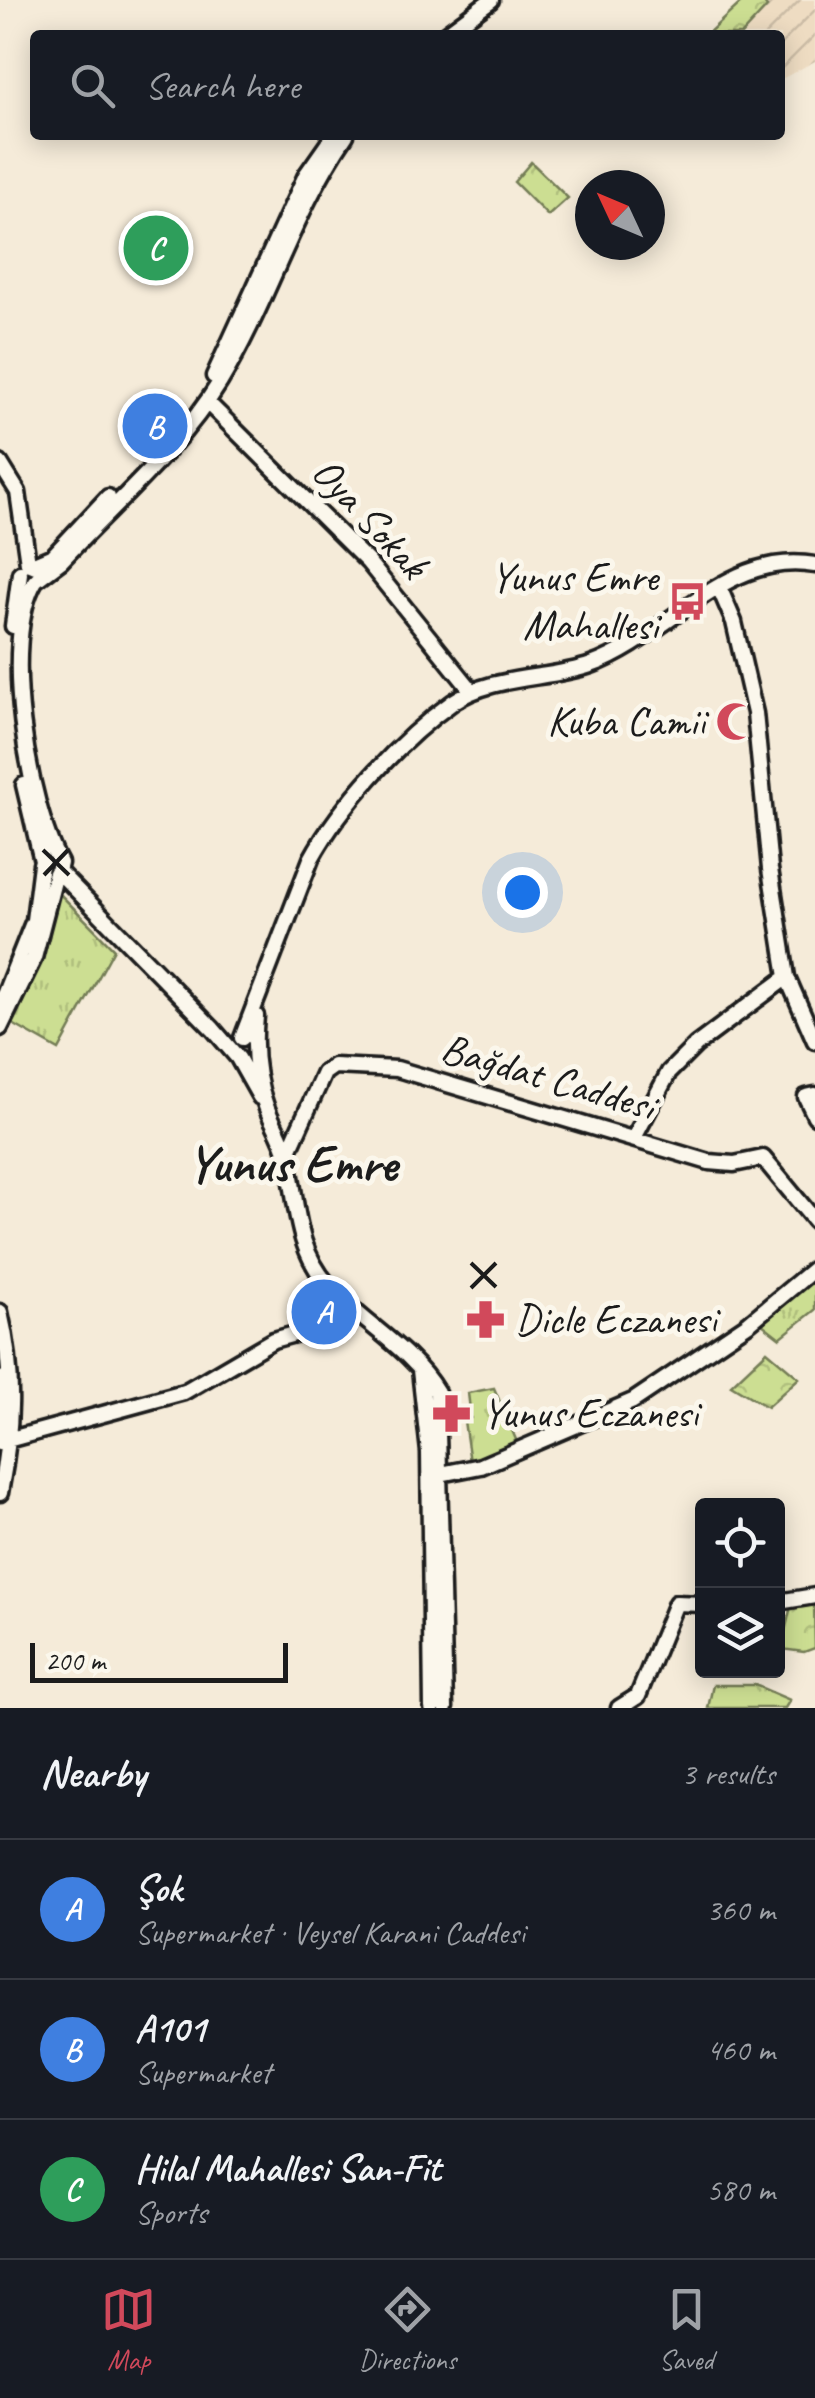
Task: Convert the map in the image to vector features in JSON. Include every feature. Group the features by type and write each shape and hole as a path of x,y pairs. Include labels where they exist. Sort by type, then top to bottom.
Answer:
{"street":[{"path":"448,30 477,0"},
{"path":"439,30 491,0"},
{"path":"31,572 61,562 208,402 331,140"},
{"path":"312,177 342,140"},
{"path":"31,572 53,556 190,411 247,317"},
{"name":"Oya Sokak","path":"208,402 368,562 472,691"},
{"path":"0,463 18,492 31,572 15,661 15,739 51,865 34,958 0,1028"},
{"path":"243,1048 311,859 325,833 352,799 421,730 472,691 574,670 613,656 750,570 815,566"},
{"path":"720,587 734,622 756,713 770,869 787,976 815,1041"},
{"path":"0,1005 51,865"},
{"path":"51,865 213,1028 243,1048 287,1155 294,1214 306,1253 360,1316 420,1369 437,1392 432,1708"},
{"path":"634,1138 668,1072 696,1045 787,976"},
{"name":"Bağdat Caddesi","path":"287,1155 314,1086 334,1066 396,1069 710,1162 734,1164 763,1158 815,1221"},
{"path":"811,1096 815,1116"},
{"path":"436,1475 481,1466 632,1402 748,1323 815,1268"},
{"path":"0,1312 12,1371 3,1441"},
{"path":"3,1441 184,1392 272,1340 360,1316"},
{"path":"0,1352 4,1372 0,1492"},
{"path":"436,1475 445,1708"},
{"path":"785,1601 815,1596"},
{"path":"619,1708 638,1696 676,1603 695,1604"}],"shaded area":[{"path":"772,0 815,0 815,61 785,77 785,30 745,30"}],"green space":[{"path":"744,0 762,0 767,7 746,30 711,30"},
{"path":"531,162 568,198 548,216 514,182"},
{"path":"159,222 178,250 157,271 134,246"},
{"path":"55,889 114,949 59,1050 11,1023"},
{"path":"815,1277 815,1310 780,1338 762,1324"},
{"path":"767,1351 799,1378 767,1407 731,1385"},
{"path":"494,1388 517,1442 470,1462 464,1421 471,1418 468,1393"},
{"path":"814,1603 815,1648 804,1652 785,1650 791,1606"},
{"path":"713,1685 755,1685 790,1700 785,1708 708,1708"}],"place":[{"name":"Hilal Mahallesi San-Fit","path":"156,248"},
{"name":"A101","path":"155,426"},
{"name":"Yunus Emre Mahallesi","path":"688,601"},
{"name":"Kuba Camii","path":"735,721"},
{"name":"Şok","path":"324,1312"},
{"name":"Dicle Eczanesi","path":"485,1319"},
{"name":"Yunus Eczanesi","path":"452,1413"}],"district":[{"name":"Yunus Emre","path":"292,1164"}]}
